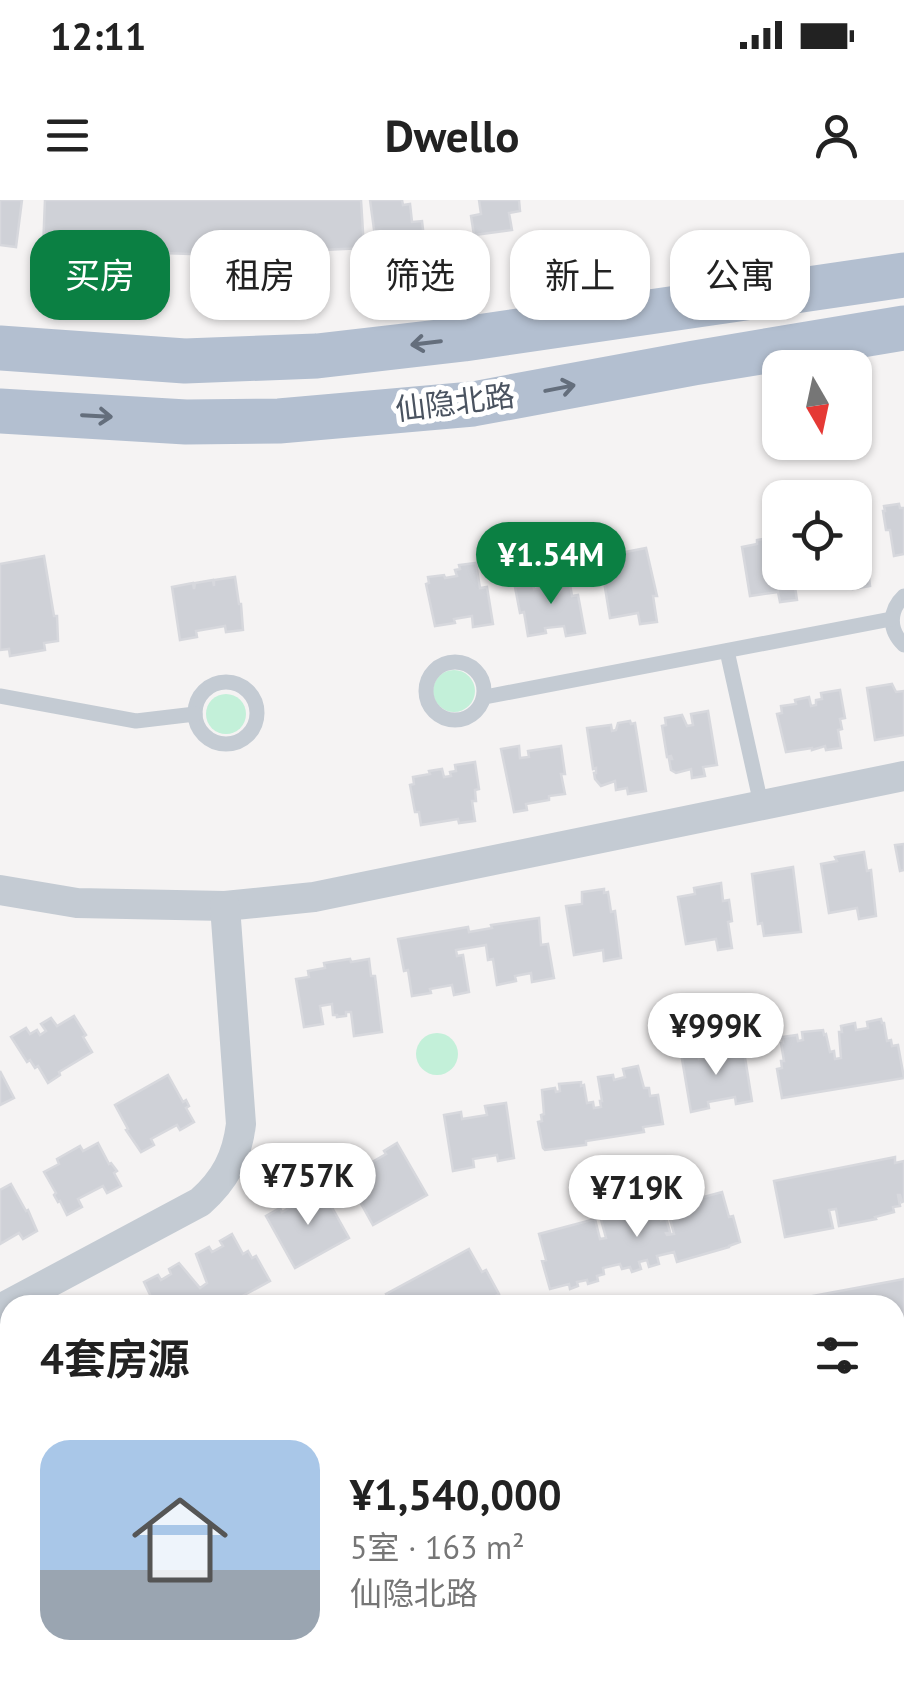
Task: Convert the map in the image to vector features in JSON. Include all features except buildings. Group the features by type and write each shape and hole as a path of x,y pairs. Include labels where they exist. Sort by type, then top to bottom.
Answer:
{"main road":[{"name":"仙隐北路","path":"0,348 186,361 317,356 464,339 904,275"},
{"name":"仙隐北路","path":"0,410 186,422 280,422 473,404 904,328"}],"street":[{"path":"0,890 76,903 225,906 314,897 904,776"},
{"path":"26,1295 200,1202 226,1174 241,1124 225,906"}],"lane":[{"path":"904,596 893,609 891,619 898,639 904,644"},
{"path":"485,697 891,619"},
{"path":"727,651 761,804"},
{"path":"220,682 242,685 256,702 258,712 251,733 232,744 211,741 202,734 194,714 202,693 220,682"},
{"path":"0,696 136,721 194,714"}],"green space":[{"path":"454,670 469,676 475,691 469,706 454,712 439,706 433,691 439,676"},
{"path":"226,694 240,700 246,714 240,728 226,734 212,728 206,714 212,700"},
{"path":"437,1033 452,1039 458,1054 452,1069 437,1075 422,1069 416,1054 422,1039"}]}
